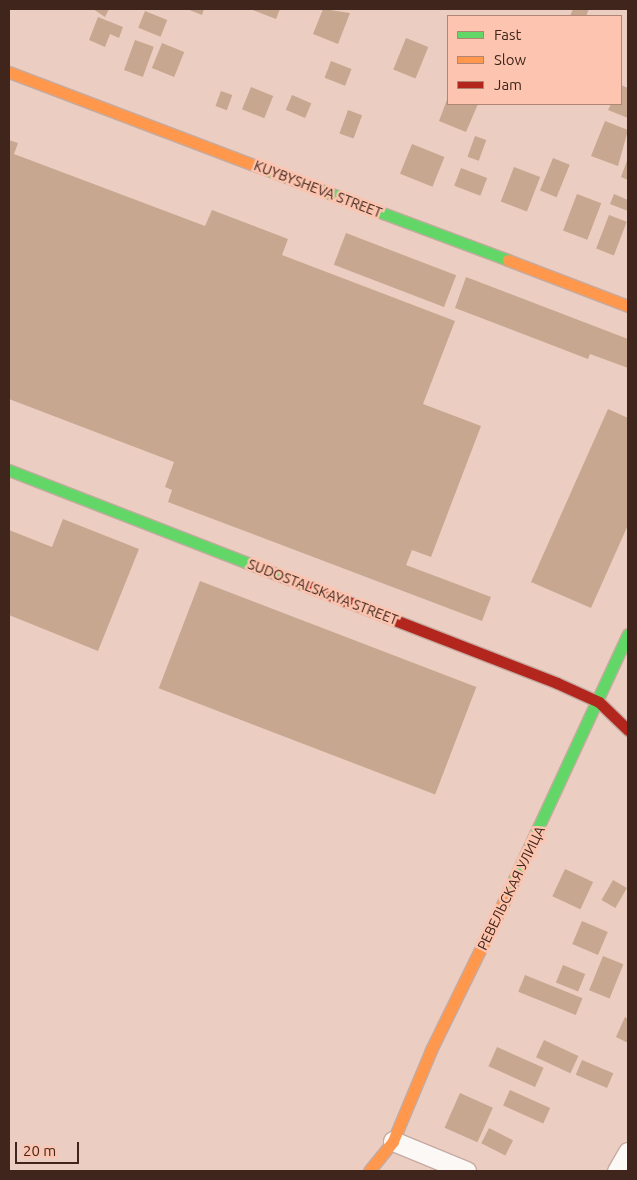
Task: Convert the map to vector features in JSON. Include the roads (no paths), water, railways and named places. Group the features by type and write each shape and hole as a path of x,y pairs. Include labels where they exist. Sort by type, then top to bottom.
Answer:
{"main road":[{"name":"KUYBYSHEVA STREET","path":"9,72 628,306"},
{"name":"SUDOSTALSKAYA STREET","path":"9,470 599,702 628,730"},
{"name":"РЕВЕЛЬСКАЯ УЛИЦА","path":"369,1171 393,1141 431,1050 599,702 628,634"}],"street":[{"path":"393,1141 466,1171"},
{"path":"617,1171 628,1152"}]}
